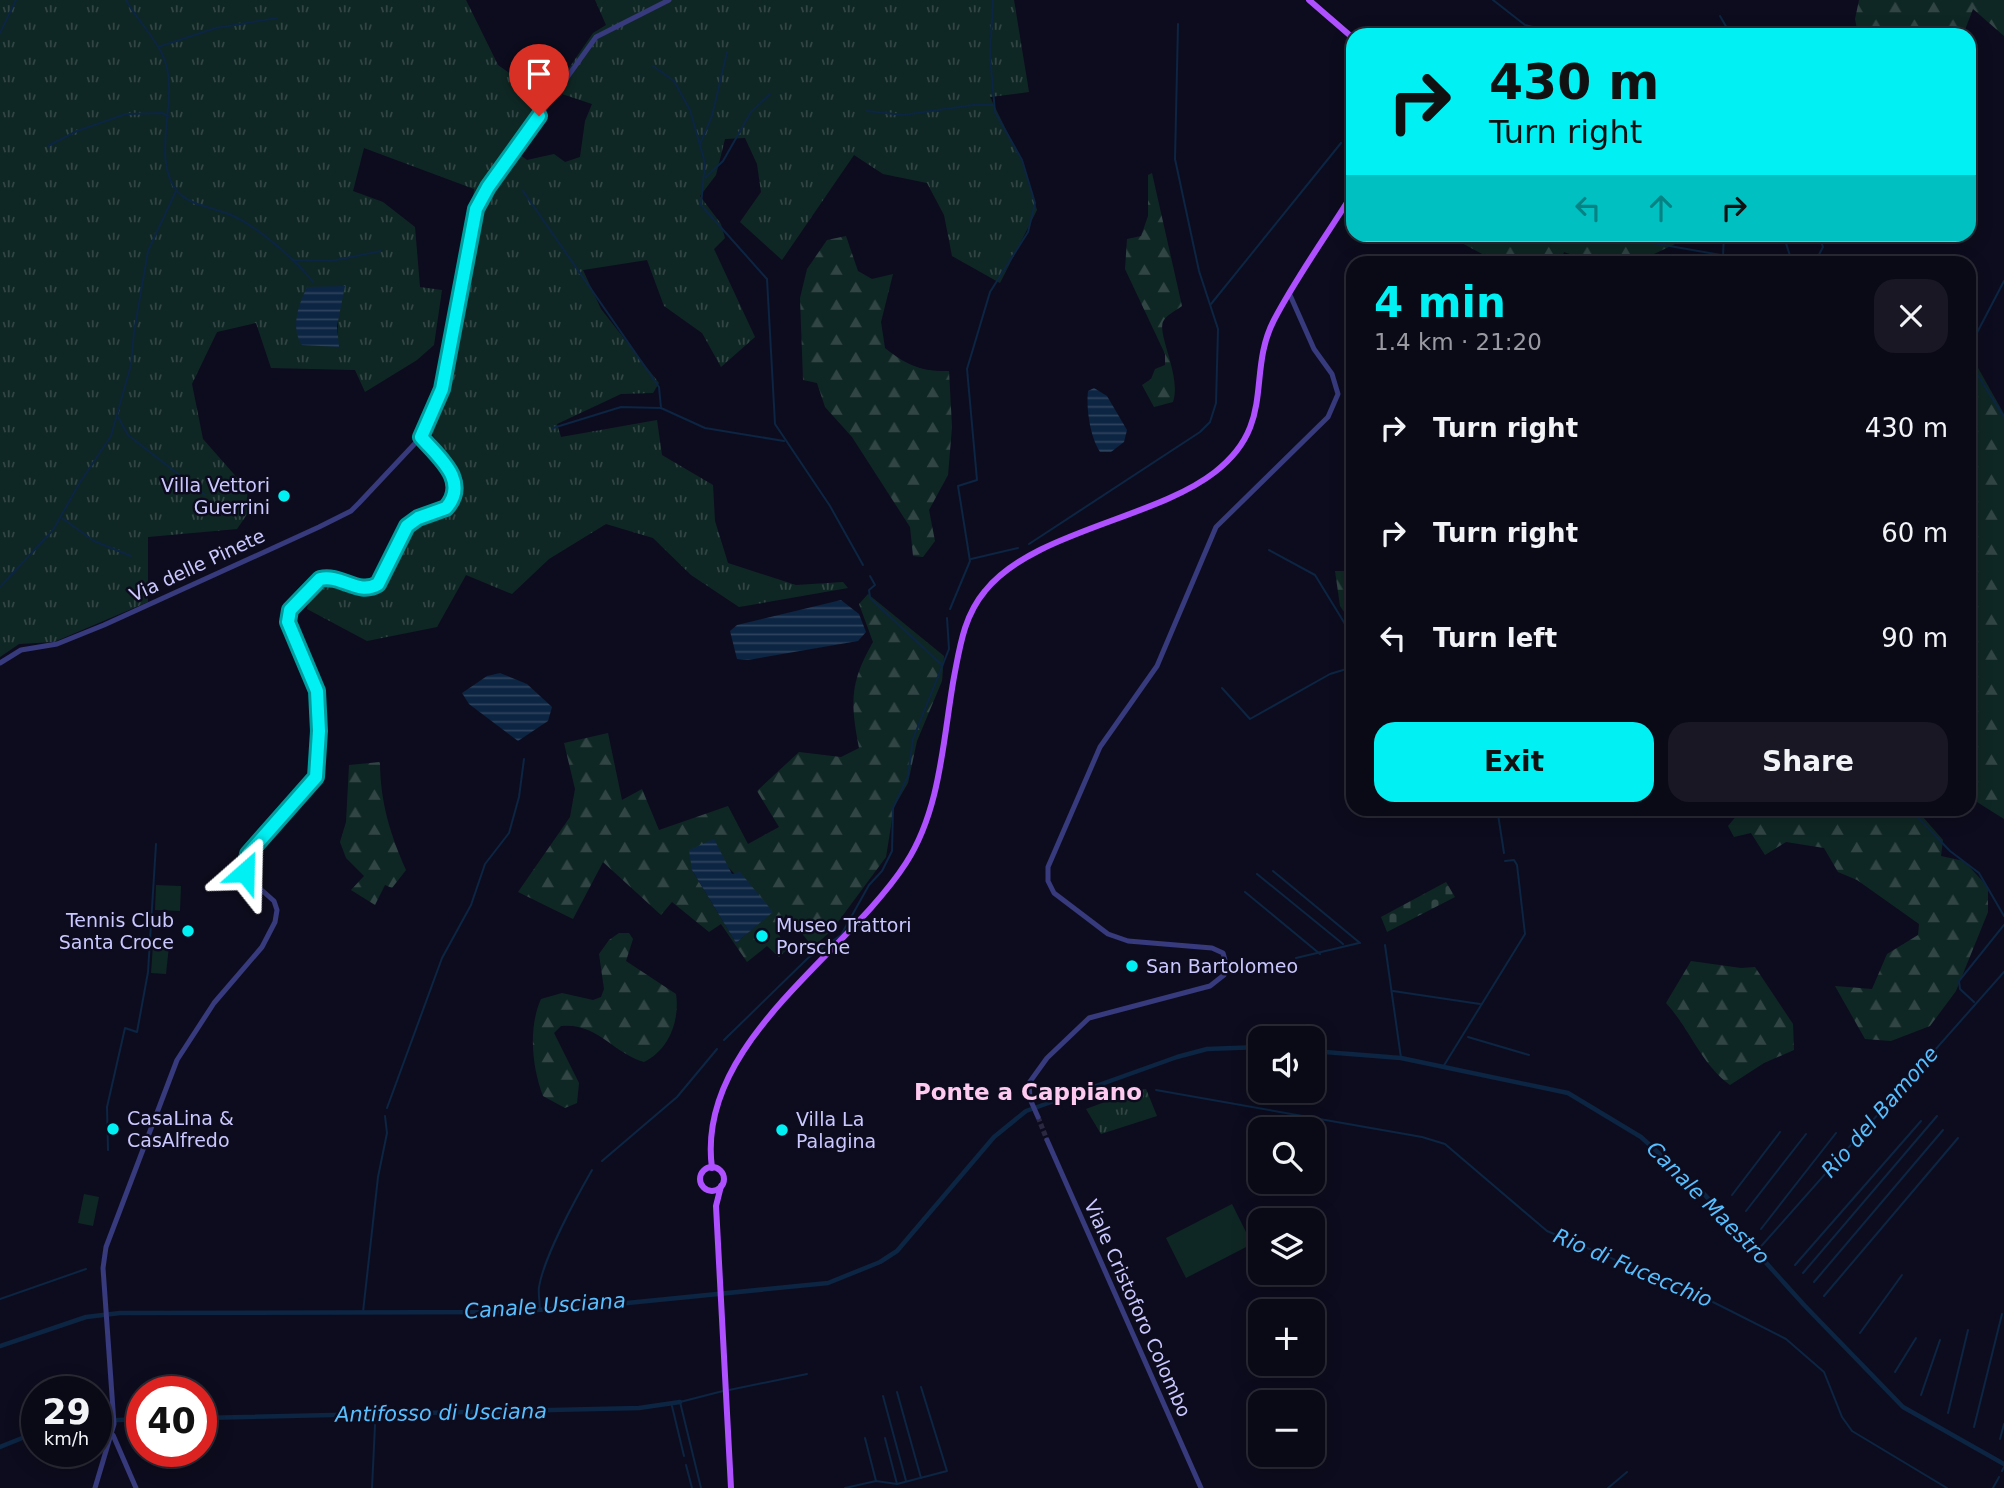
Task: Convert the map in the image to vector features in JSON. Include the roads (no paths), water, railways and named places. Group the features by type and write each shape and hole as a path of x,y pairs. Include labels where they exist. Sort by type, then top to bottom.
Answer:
{"main road":[{"path":"1309,0 1346,32"},
{"path":"712,1168 713,1136 720,1097 741,1053 777,1007 893,883 915,848 934,791 966,622 985,590 1027,557 1181,491 1215,472 1231,457 1248,432 1259,400 1268,336 1282,306 1346,204"},
{"path":"716,1206 708,1190 702,1186 700,1178 704,1170 712,1168 722,1172 722,1186 716,1206 731,1488"},
{"path":"708,1190 722,1186"}],"street":[{"name":"Via delle Pinete","path":"0,663 21,650 57,644 104,625 351,511 421,437 442,389 468,239 480,199 596,37 669,0"},
{"path":"1038,1117 1028,1086 1032,1078 1047,1058 1089,1018 1210,986 1224,975 1227,967 1223,953 1212,948 1128,941 1108,934 1054,893 1048,881 1048,867 1100,747 1157,666 1216,527 1328,418 1336,406 1338,394 1332,374 1314,349 1290,295"},
{"path":"95,1488 114,1424 110,1335 103,1268 106,1247 177,1059 214,1003 262,947 275,922 277,910 274,901 248,878 243,868 245,860 316,777 319,731 317,691 288,622 288,614 320,579 334,578 362,589 378,584 407,526 418,518 443,510 450,503 456,489 453,475 421,437"},
{"name":"Viale Cristoforo Colombo","path":"1047,1140 1201,1488"},
{"path":"113,1434 136,1488"}],"water":[{"path":"345,286 337,326 339,347 302,345 296,323 307,287"},
{"path":"1094,388 1107,396 1127,430 1124,442 1111,452 1100,452 1091,431 1088,391"},
{"path":"841,600 859,614 866,632 858,641 748,660 737,659 730,631 737,625"},
{"path":"500,673 527,684 552,707 548,721 518,741 469,704 462,693 487,676"},
{"path":"714,839 732,874 740,872 773,912 736,943 692,870 689,850"}],"waterway":[{"path":"0,33 16,0"},
{"path":"126,0 155,42 167,68 169,99 166,165 178,192 189,200 231,215 252,227 286,254 313,282"},
{"path":"950,609 970,561 958,486 977,480 967,369 990,292 1028,232 1035,203 1022,160 995,112 990,56 993,0"},
{"path":"1493,0 1525,25 1537,28"},
{"path":"1720,16 1727,28"},
{"path":"158,47 216,28 277,18"},
{"path":"1029,544 1200,432 1210,422 1216,403 1218,329 1199,271 1175,159 1178,24"},
{"path":"700,144 712,116 727,52"},
{"path":"653,66 674,81 690,110 705,163 701,205 767,279 775,424 830,506 863,565"},
{"path":"706,177 723,161 751,112 770,94"},
{"path":"867,111 903,115 973,105 993,105"},
{"path":"48,146 77,131 126,114 162,113 168,116"},
{"path":"1211,304 1341,143"},
{"path":"0,587 53,530 111,436 131,365 148,251 176,191"},
{"path":"523,191 659,387 661,408"},
{"path":"1647,242 1727,256"},
{"path":"1723,256 1724,242"},
{"path":"1786,242 1790,256"},
{"path":"1818,256 1823,247 1821,242"},
{"path":"293,260 331,261 381,251"},
{"path":"1976,335 2004,281"},
{"path":"1976,372 2004,417"},
{"path":"553,428 621,407 661,408 705,428 784,441"},
{"path":"118,417 128,435 205,495"},
{"path":"62,518 94,541 131,556"},
{"path":"971,559 1018,548"},
{"path":"1269,550 1315,575 1346,626"},
{"path":"870,576 875,585 869,590 870,598 942,665"},
{"path":"724,1040 808,958 841,935 869,885 882,871 892,851 893,808 908,776 913,739 949,649 947,618"},
{"path":"1222,688 1250,719 1330,674 1346,669"},
{"path":"387,1108 442,958 471,905 485,864 509,833 519,797 524,759"},
{"path":"1498,816 1504,853"},
{"path":"1917,816 1950,851 1979,873 2004,916"},
{"path":"108,1150 107,1107 125,1028 137,1032 148,972 156,844"},
{"path":"1443,1067 1525,934 1517,865 1514,860 1505,861"},
{"path":"1273,871 1360,943"},
{"path":"1257,874 1343,944"},
{"path":"1245,892 1320,954"},
{"path":"1974,1002 1960,989 1959,981 2004,925"},
{"path":"1296,958 1359,943"},
{"path":"1385,945 1401,1058"},
{"name":"Rio del Bamone","path":"1756,1252 2004,972"},
{"path":"1393,991 1480,1004"},
{"path":"1468,1037 1529,1055"},
{"name":"Canale Usciana","path":"0,1346 86,1317 120,1313 502,1312 587,1307 828,1283 880,1262 897,1251 994,1137 1026,1111 1177,1057 1207,1049 1248,1047"},
{"path":"602,1161 677,1097 717,1049"},
{"name":"Canale Maestro","path":"1325,1052 1401,1058 1568,1093 1641,1137 1705,1195 1805,1306 1903,1407 2004,1464"},
{"name":"Rio di Fucecchio","path":"1156,1090 1422,1137 1445,1144 1547,1231 1703,1297 1786,1339 1824,1372 1842,1417 1852,1431 1947,1488"},
{"path":"363,1312 378,1177 387,1133 385,1116"},
{"path":"1803,1273 1937,1116"},
{"path":"1795,1265 1921,1121"},
{"path":"1814,1282 1943,1130"},
{"path":"1732,1195 1780,1132"},
{"path":"1761,1229 1836,1133"},
{"path":"1746,1211 1806,1134"},
{"path":"1824,1296 1958,1138"},
{"path":"540,1310 539,1287 547,1260 592,1170"},
{"path":"0,1299 86,1269"},
{"path":"1860,1333 1902,1275"},
{"path":"1974,1427 2002,1314"},
{"path":"1948,1413 1968,1330"},
{"path":"1895,1372 1916,1338"},
{"path":"1921,1395 1940,1340"},
{"path":"729,1390 807,1374"},
{"path":"845,1488 876,1481 897,1484 947,1471 921,1387"},
{"path":"701,1488 680,1402 723,1391"},
{"path":"897,1392 921,1478"},
{"path":"883,1396 906,1481"},
{"path":"671,1402 684,1456"},
{"name":"Antifosso di Usciana","path":"217,1418 639,1408 680,1402"},
{"name":"Antifosso di Usciana","path":"112,1420 126,1420"},
{"path":"2000,1439 2004,1424"},
{"path":"372,1488 375,1425"},
{"name":"Antifosso di Usciana","path":"0,1447 21,1438"},
{"path":"865,1438 876,1481"},
{"path":"885,1438 897,1484"},
{"path":"686,1465 692,1488"},
{"path":"2002,1471 2004,1467"},
{"path":"1608,1488 1627,1472"},
{"path":"1993,1488 1999,1477"}],"tunnel":[{"path":"1038,1117 1047,1140"}],"place":[{"name":"Villa Vettori Guerrini","path":"284,496"},
{"name":"Tennis Club Santa Croce","path":"188,931"},
{"name":"Museo Trattori Porsche","path":"762,936"},
{"name":"San Bartolomeo","path":"1132,966"},
{"name":"CasaLina & CasAlfredo","path":"113,1129"},
{"name":"Villa La Palagina","path":"782,1130"}],"district":[{"name":"Ponte a Cappiano","path":"1028,1092"}]}
